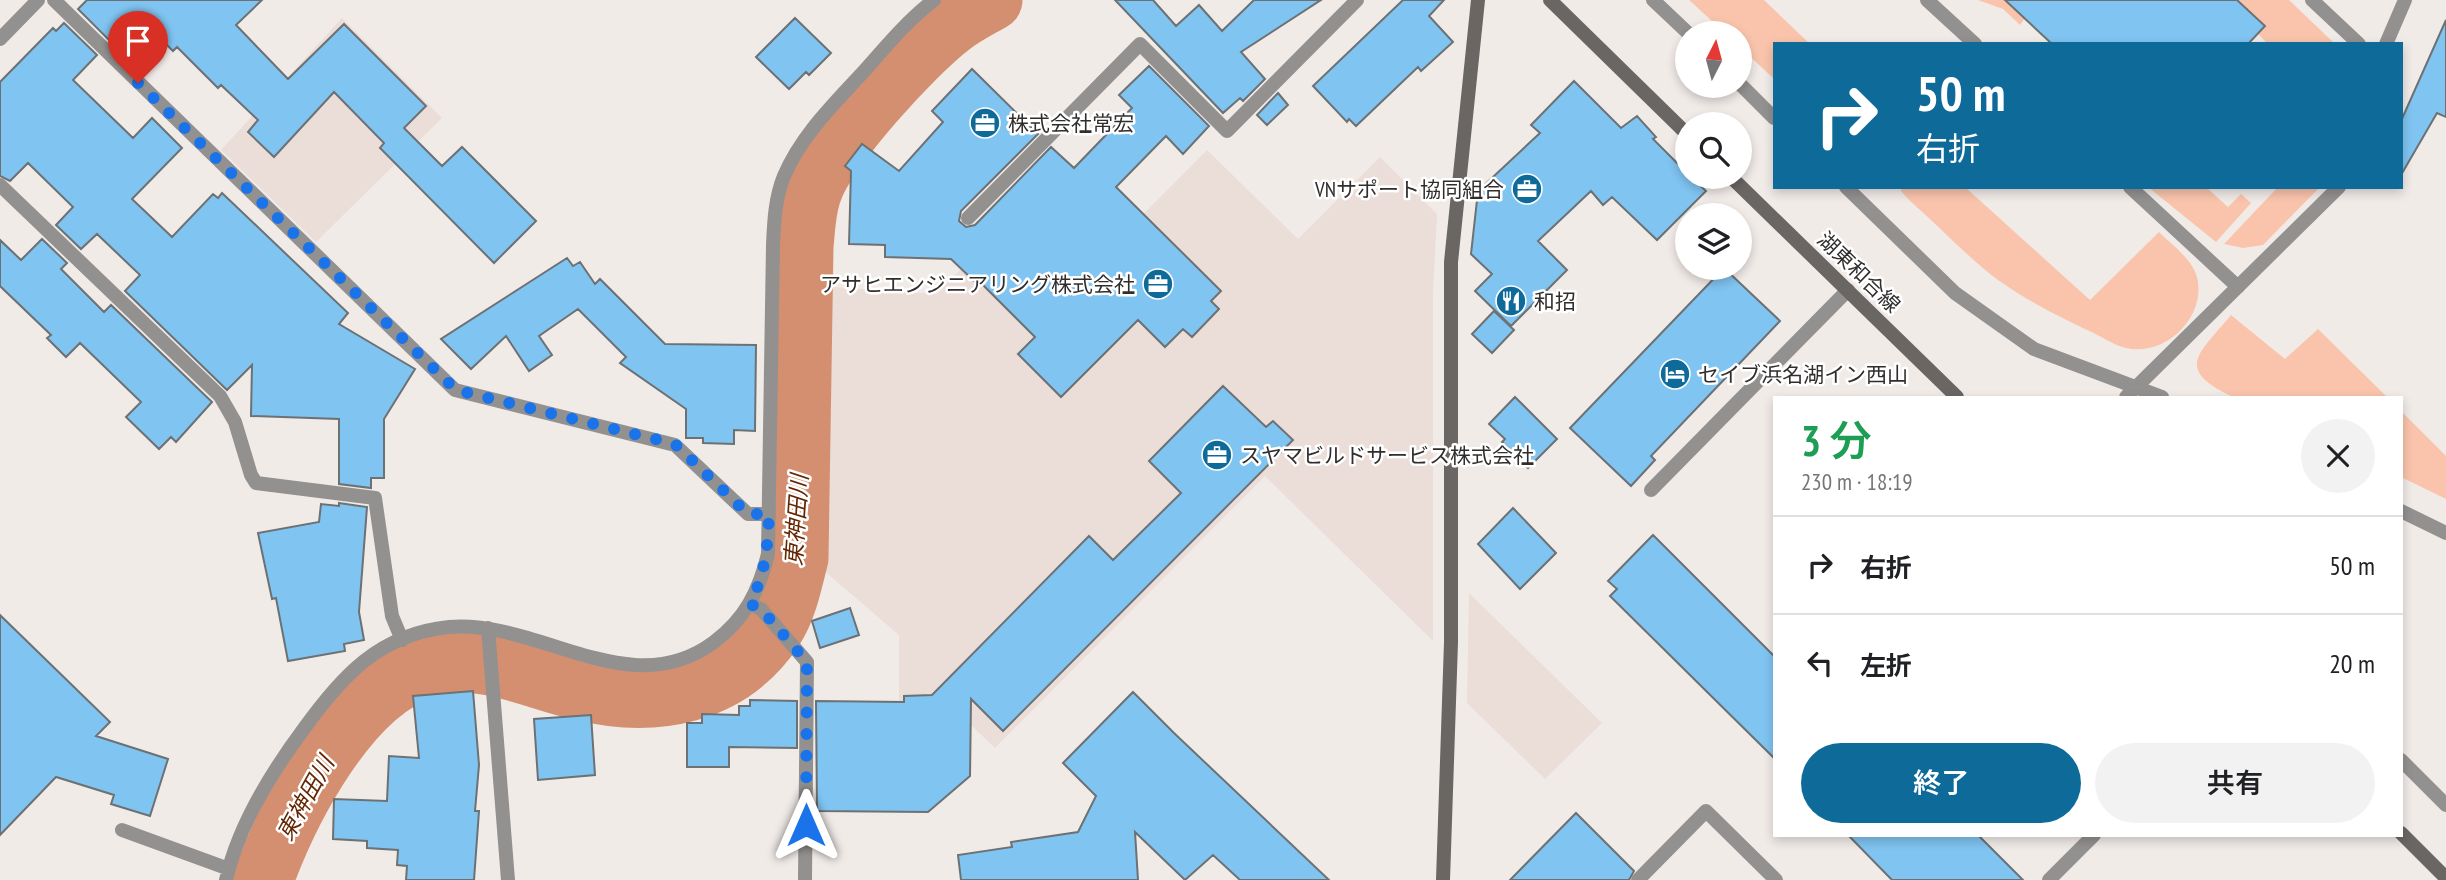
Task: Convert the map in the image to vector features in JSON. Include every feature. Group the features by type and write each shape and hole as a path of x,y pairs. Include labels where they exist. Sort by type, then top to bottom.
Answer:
{"street":[{"path":"0,39 38,0"},
{"path":"54,0 456,390 675,444 748,514 769,514"},
{"path":"122,830 227,875 266,786 285,754 334,686 358,664 402,639 448,627 489,633 513,632 617,664 647,666 676,662 704,650 755,606 768,554 773,245 775,211 783,178 798,147 819,120 910,21 934,0"},
{"path":"968,218 1140,44 1227,131 1357,0"},
{"path":"1443,880 1451,642 1451,262 1478,0"},
{"path":"1549,0 1675,122"},
{"path":"1653,0 1675,21"},
{"path":"1927,0 1973,42"},
{"path":"2312,0 2357,42"},
{"path":"2387,42 2405,0"},
{"path":"1752,96 1773,117"},
{"path":"0,186 220,396 235,422 251,475 256,483 375,499 379,507 393,616 402,639"},
{"name":"湖東和合線","path":"1744,189 1956,396"},
{"path":"1848,189 1955,293 2034,349 2138,385 2160,396"},
{"path":"2132,189 2238,287"},
{"path":"2127,396 2337,189"},
{"path":"1651,490 1849,290"},
{"path":"2403,512 2446,533"},
{"path":"755,606 807,662 805,880"},
{"path":"489,633 508,880"},
{"path":"2403,762 2446,805"},
{"path":"1637,880 1706,811 1776,880"},
{"path":"2403,835 2446,878"},
{"path":"2049,880 2092,837"}],"shaded area":[{"path":"1689,0 1764,0 1808,42 1773,42 1773,78 1752,58 1752,21 1712,21"},
{"path":"1978,0 2005,0 2025,18 2020,25 2003,9"},
{"path":"2237,0 2289,0 2333,42 2266,42 2258,34 2265,26"},
{"path":"342,18 442,118 316,242 221,150"},
{"path":"1207,150 1298,239 1380,157 1437,214 1433,293 1433,641 1265,476 995,748 973,727 899,726 899,635 814,562 818,286 936,294 977,253 1042,316"},
{"path":"1967,189 2090,300 2159,232 2194,270 2198,292 2196,306 2180,331 2168,340 2141,349 2116,345 2041,307 1998,280 1901,191"},
{"path":"2150,189 2208,189 2228,207 2241,194 2251,203 2216,242"},
{"path":"2276,189 2318,189 2263,245 2243,248 2224,244"},
{"path":"2231,315 2285,359 2318,329 2386,396 2231,396 2214,387 2203,378 2198,369 2198,360 2209,340"},
{"path":"2403,413 2446,456 2446,499 2403,478"},
{"path":"1469,593 1602,723 1545,779 1467,703"}],"building":[{"path":"87,0 262,0 236,25 288,79 344,24 426,106 404,128 442,166 462,147 536,221 494,263 380,148 384,143 334,92 274,157 248,132 258,120 221,85 218,88 177,47 173,51 155,33 149,39 139,29 124,44 116,36 110,41 78,9"},
{"path":"1115,0 1153,0 1176,26 1199,5 1222,31 1254,0 1321,0 1241,52 1265,79 1243,101 1240,98 1223,113"},
{"path":"1403,0 1444,0 1429,16 1453,42 1421,71 1418,67 1356,126 1349,119 1347,122 1313,86"},
{"path":"2005,0 2237,0 2265,26 2250,42 2050,42"},
{"path":"795,18 831,53 809,75 806,72 789,89 756,57"},
{"path":"2446,20 2446,117 2437,113 2403,172 2403,117"},
{"path":"64,23 97,55 73,80 133,138 152,118 182,148 132,199 172,237 213,194 218,198 222,193 348,313 339,324 415,369 384,419 384,478 371,478 371,488 339,484 339,419 251,416 252,365 227,390 125,291 140,275 97,234 81,249 56,225 73,207 28,163 10,181 0,176 0,82 53,28 56,31"},
{"path":"1149,66 1209,126 1183,154 1166,136 1116,187 1221,291 1211,301 1219,309 1192,337 1183,329 1165,347 1138,320 1061,397 1018,354 1035,337 978,280 976,283 951,259 885,257 885,245 849,244 851,171 845,166 862,144 899,171 943,122 932,111 972,69 1038,134 961,211 959,221 966,227 975,225 1051,147 1074,168 1132,108 1119,95"},
{"path":"1574,81 1621,128 1637,116 1656,137 1653,139 1675,161 1675,189 1706,191 1694,203 1675,203 1675,222 1657,240 1612,197 1603,205 1591,191 1538,241 1567,270 1511,326 1475,291 1492,274 1471,254 1478,191 1540,133 1531,125"},
{"path":"1278,93 1288,105 1267,125 1257,115"},
{"path":"42,239 67,263 61,269 104,312 111,305 212,402 176,442 171,437 159,449 126,417 141,402 80,343 66,357 47,338 51,335 0,286 0,240 21,260"},
{"path":"567,258 573,266 580,262 595,284 600,279 665,344 756,345 755,431 734,430 734,444 703,443 703,438 686,438 686,409 620,363 626,357 578,309 539,336 552,355 529,371 506,336 471,369 441,339"},
{"name":"セイブ浜名湖イン西山","path":"1712,280 1737,280 1780,321 1651,456 1655,460 1631,486 1570,428"},
{"path":"1494,311 1514,330 1492,353 1472,334"},
{"path":"1223,386 1266,427 1273,421 1293,440 1003,731 971,699 970,776 928,812 817,811 816,701 904,702 904,696 932,695 1089,536 1113,560 1181,493 1149,461"},
{"path":"1515,397 1557,439 1528,468 1502,442 1505,439 1489,424"},
{"path":"339,503 367,507 359,612 364,640 344,644 345,651 288,661 276,598 272,599 258,533 319,522 321,504 339,506"},
{"path":"1513,508 1556,553 1520,589 1478,544"},
{"path":"1653,535 1773,655 1773,757 1610,596 1617,589 1608,581"},
{"path":"850,608 859,635 820,648 812,621"},
{"path":"0,615 110,722 96,736 168,759 150,816 111,804 114,795 56,777 0,835"},
{"path":"473,691 479,765 474,880 406,880 407,866 397,865 398,850 367,848 367,841 333,839 334,799 387,801 389,756 419,758 413,696"},
{"path":"1133,692 1329,880 1240,880 1213,855 1185,880 1135,832 1138,880 961,880 958,855 1012,847 1011,842 1078,832 1096,796 1063,763"},
{"path":"750,700 797,701 797,748 729,747 729,767 687,767 687,723 702,723 702,714 739,715 739,706 750,706"},
{"path":"591,715 595,775 538,780 534,719"},
{"path":"1576,813 1634,871 1629,880 1510,880"},
{"path":"1850,837 1980,837 2023,880 1892,880"}],"waterway":[{"name":"東神田川","path":"263,880 289,820 325,756 347,726 372,701 398,681 426,668 447,664 486,664 608,695 663,696 713,682 756,651 774,628 782,612 798,558 803,246 810,195 836,149 895,78 951,25 992,0"}],"place":[{"name":"株式会社常宏","path":"985,123"},
{"name":"VNサポート協同組合","path":"1527,189"},
{"name":"アサヒエンジニアリング株式会社","path":"1158,284"},
{"name":"和招","path":"1511,301"},
{"name":"セイブ浜名湖イン西山","path":"1675,374"},
{"name":"スヤマビルドサービス株式会社","path":"1217,455"}],"route":[{"path":"138,83 456,390 675,444 748,514 769,514 768,554 761,583 750,604 761,609 807,662 806,825"}]}
